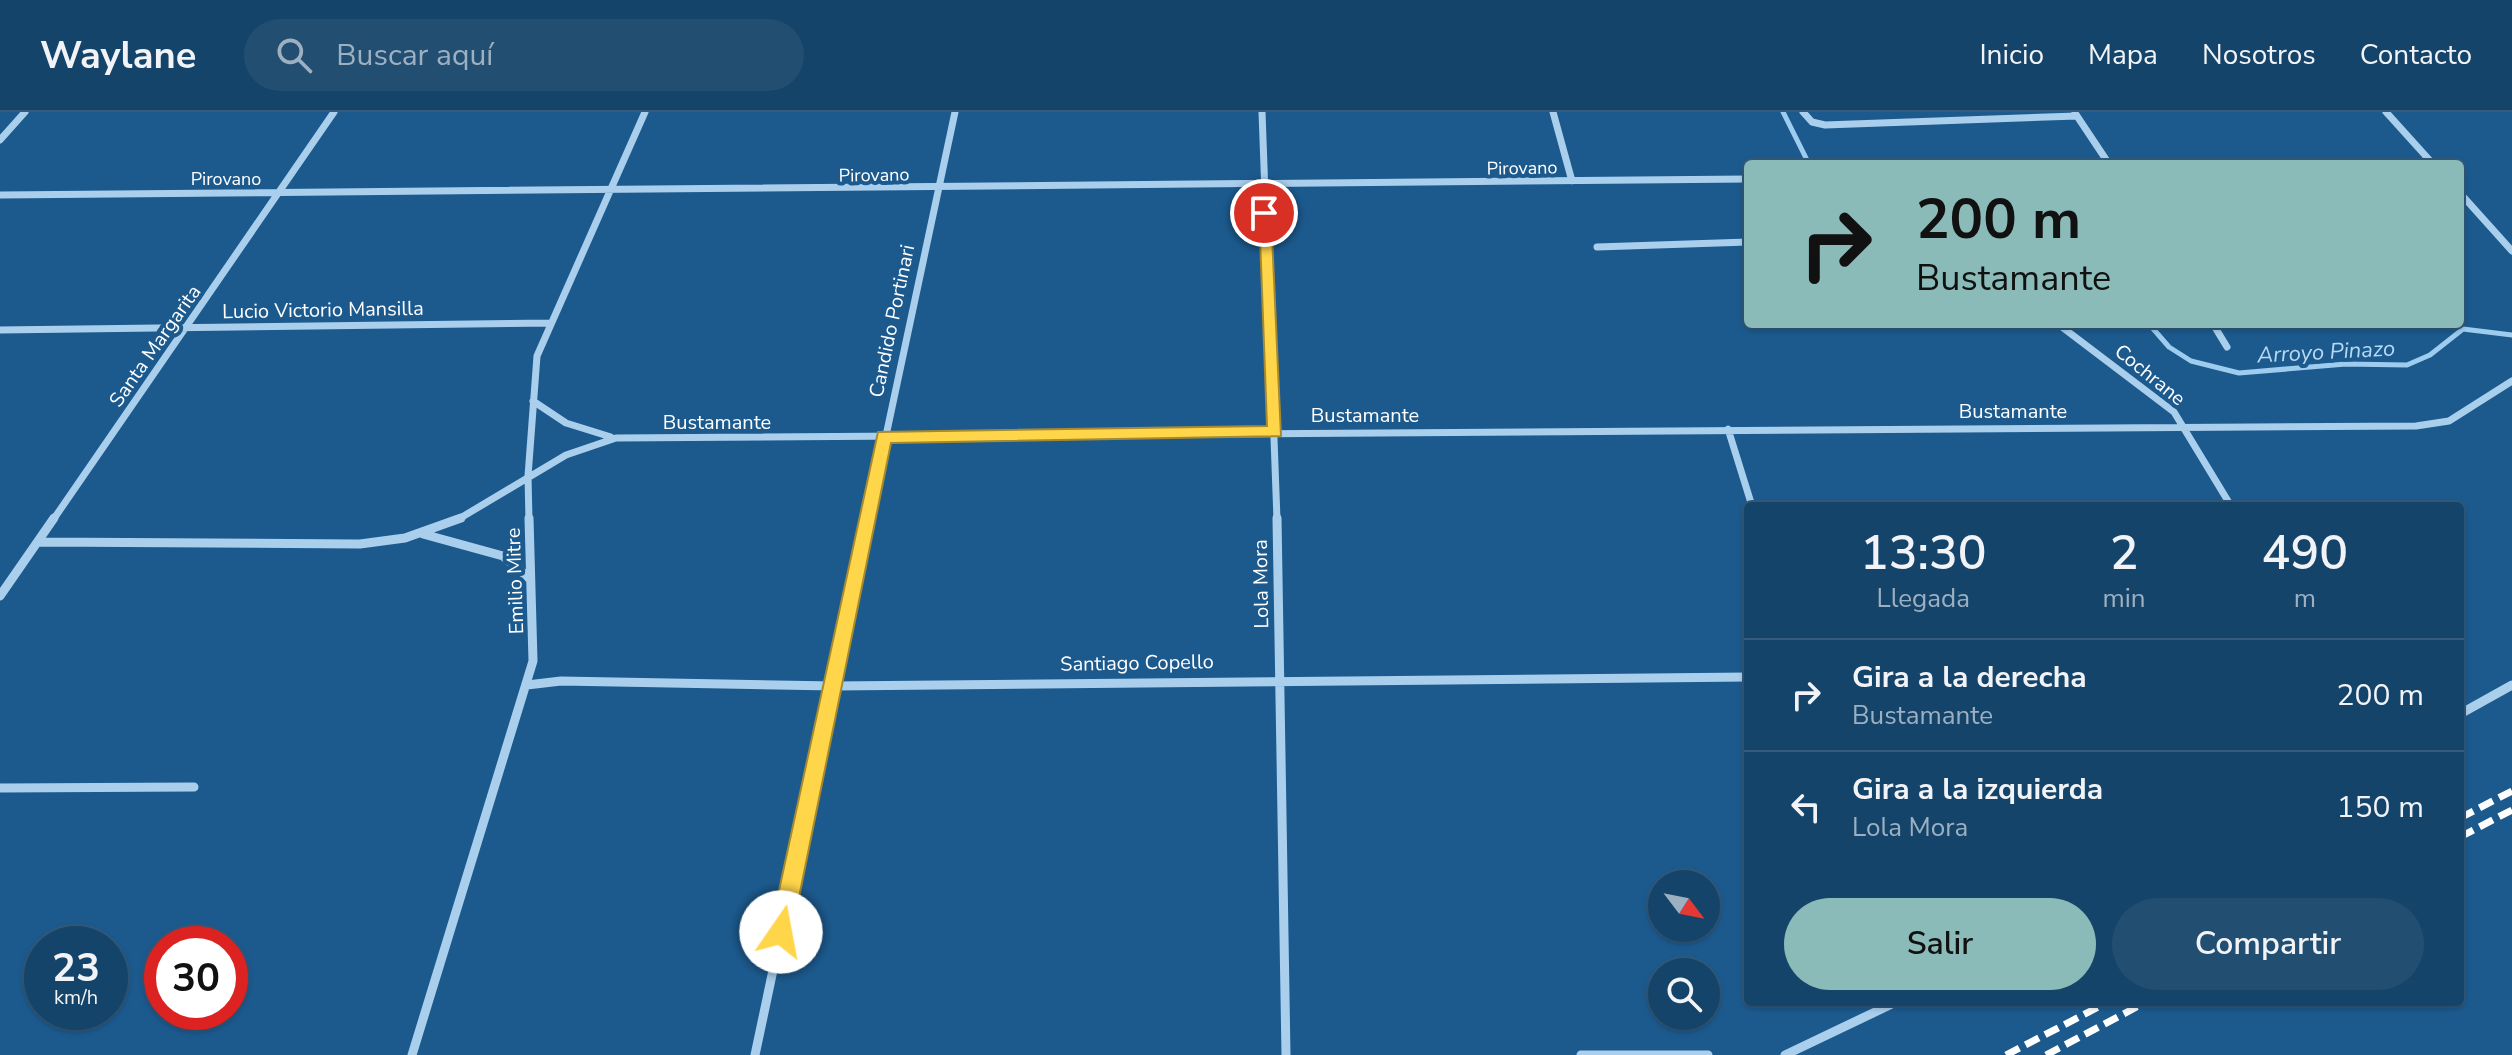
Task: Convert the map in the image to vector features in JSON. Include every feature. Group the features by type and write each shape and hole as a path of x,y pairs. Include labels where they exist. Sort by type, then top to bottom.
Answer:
{"street":[{"path":"0,140 25,112"},
{"name":"Santa Margarita","path":"0,596 334,112"},
{"name":"Emilio Mitre","path":"412,1055 533,661 528,476 537,356 645,112"},
{"name":"Candido Portinari","path":"755,1055 835,686 884,437 909,342 955,112"},
{"name":"Lola Mora","path":"1262,112 1275,432 1286,1055"},
{"path":"1553,112 1572,181"},
{"path":"1803,112 1817,124 2076,114 2106,160"},
{"path":"2386,112 2429,160"},
{"name":"Pirovano","path":"0,195 610,192 1744,179"},
{"path":"2464,197 2512,251"},
{"path":"1597,247 1744,242"},
{"name":"Lucio Victorio Mansilla","path":"0,330 550,323"},
{"name":"Cochrane","path":"2063,328 2174,412 2229,502"},
{"path":"2215,328 2227,347"},
{"name":"Bustamante","path":"39,542 339,546 423,534 466,517 577,447 616,438 2432,424 2469,412 2512,381"},
{"path":"533,401 566,423 616,438"},
{"path":"1728,429 1751,502"},
{"path":"423,534 503,556 530,579"},
{"name":"Santiago Copello","path":"527,685 561,681 835,686 1278,679 1744,677"},
{"path":"2464,712 2512,685"},
{"path":"0,788 194,787"},
{"path":"1785,1055 1888,1006"},
{"path":"1581,1055 1708,1055"}],"waterway":[{"name":"Arroyo Pinazo","path":"1783,112 1807,160"},
{"name":"Arroyo Pinazo","path":"2152,328 2169,347 2191,361 2239,373 2346,364 2407,365 2430,355 2463,329 2512,335"}],"railway":[{"path":"2464,816 2512,791"},
{"path":"2464,835 2512,810"},
{"path":"2006,1055 2100,1006"},
{"path":"2046,1055 2138,1006"}],"route":[{"path":"781,932 835,686 884,437 1275,432 1264,213"}]}
